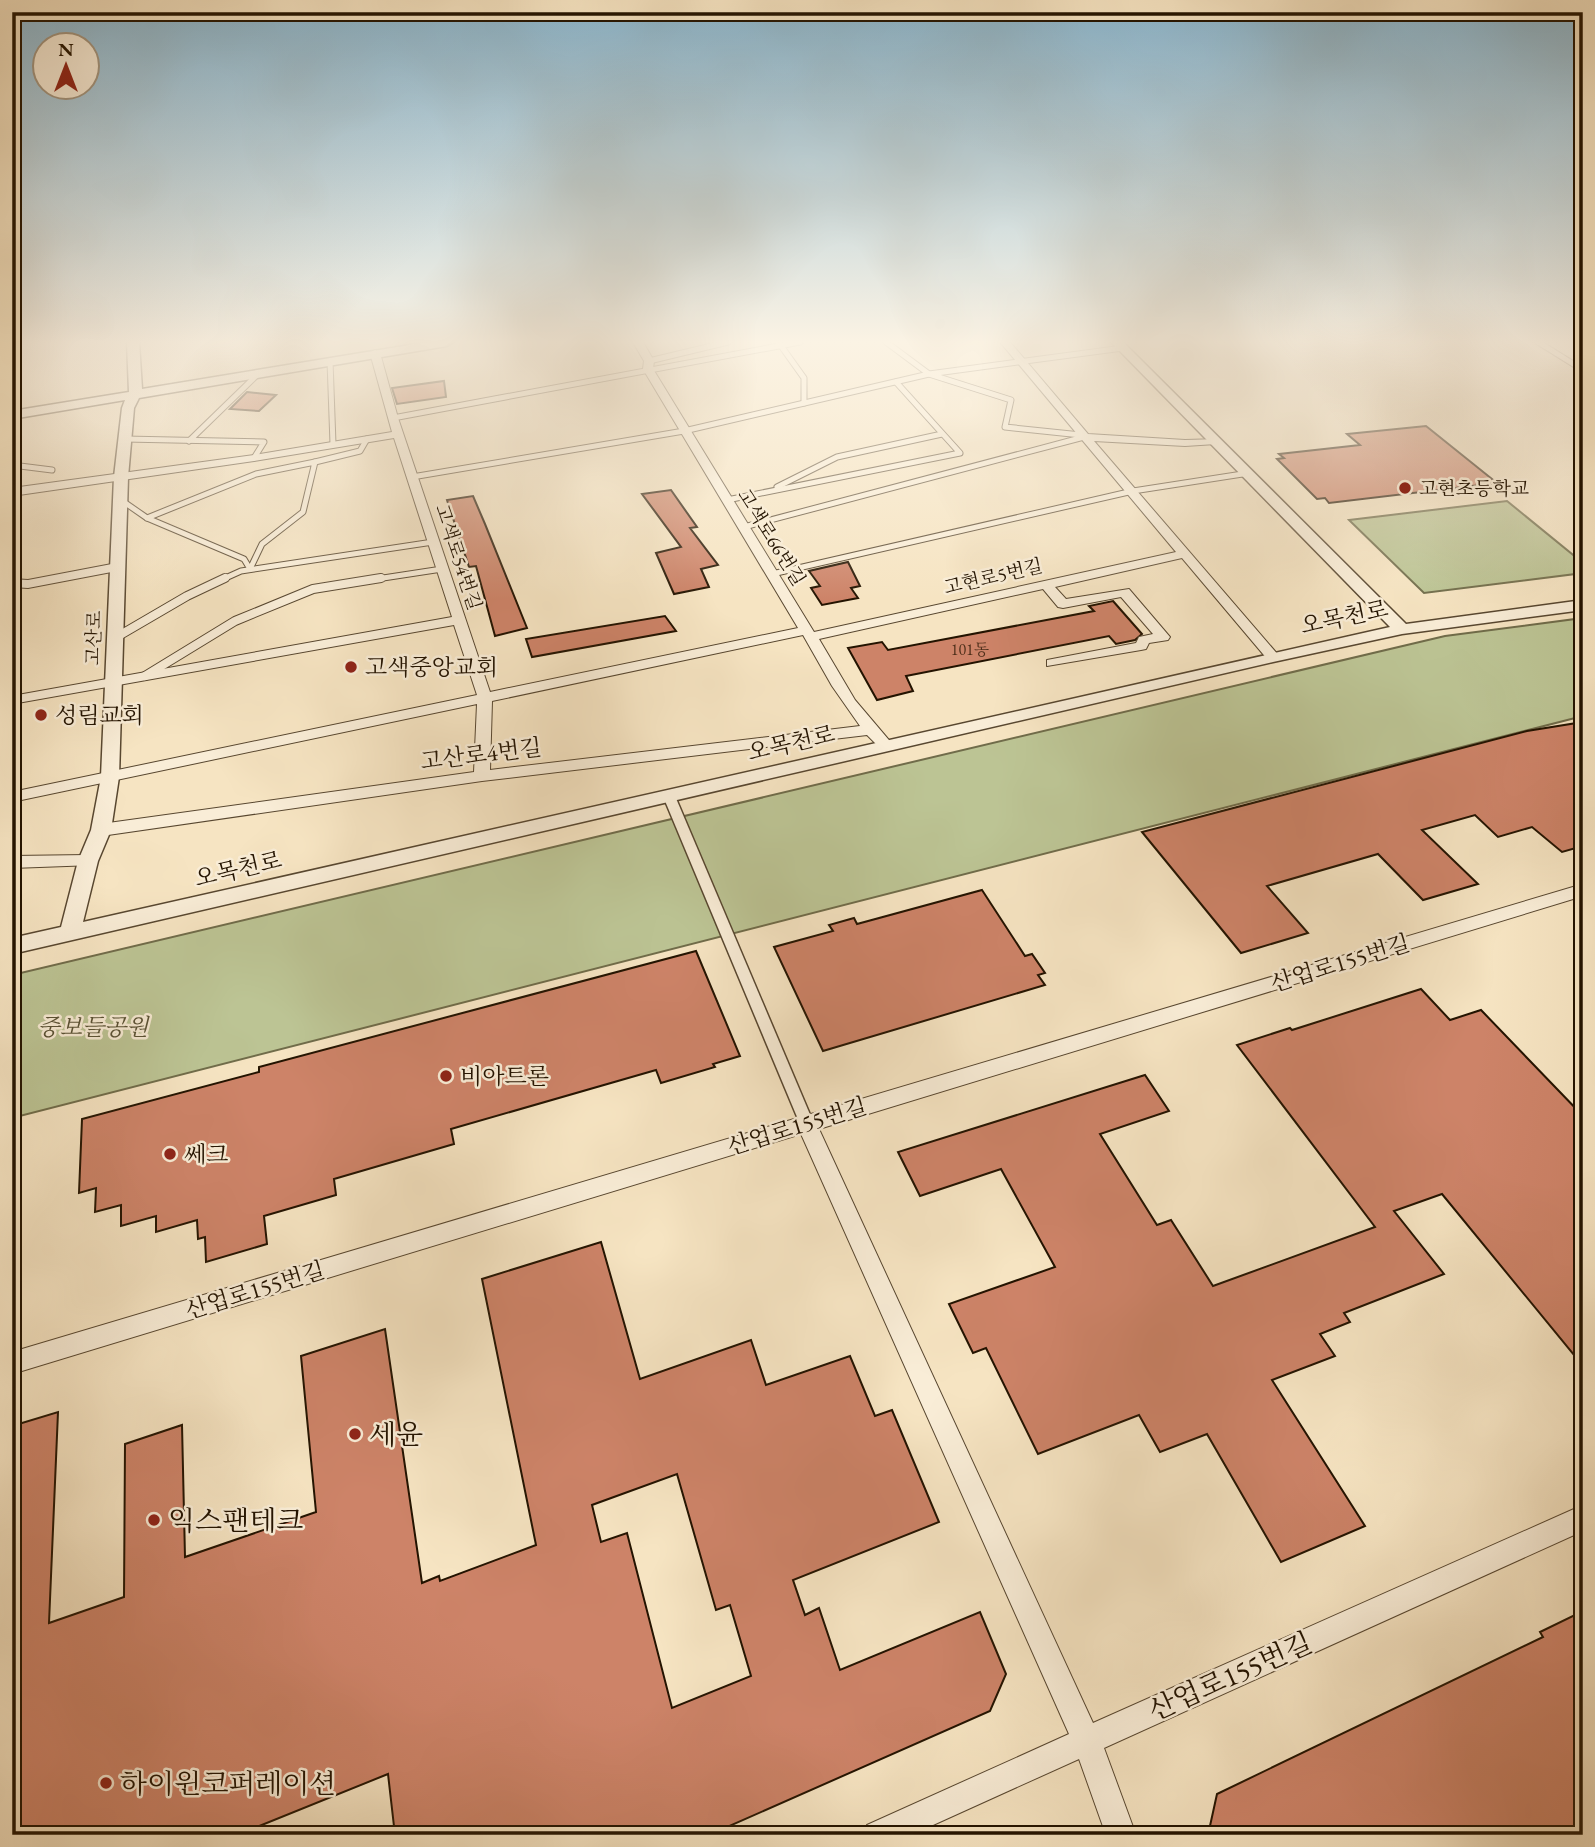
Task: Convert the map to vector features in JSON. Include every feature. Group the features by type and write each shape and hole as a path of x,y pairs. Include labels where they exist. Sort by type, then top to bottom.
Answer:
{"street":[{"name":"고산로","path":"70,932 88,861 101,830 110,778 113,639 126,428"},
{"name":"고색로54번길","path":"396,428 485,698 482,776"},
{"name":"고색로66번길","path":"683,428 869,730 886,746"},
{"path":"1076,428 1273,657"},
{"path":"1204,428 1402,629"},
{"path":"12,492 254,458 398,434"},
{"path":"1083,436 1185,443 1216,440"},
{"name":"고현로5번길","path":"12,797 1184,554"},
{"path":"12,583 28,584 117,567"},
{"path":"1046,584 1063,604 1124,592 1167,633 1163,637 1144,640 1141,646 1052,663"},
{"name":"오목천로","path":"12,946 1273,657 1402,629 1583,605"},
{"path":"12,700 459,620"},
{"name":"고산로4번길","path":"101,830 482,776 869,730"},
{"path":"669,796 807,1124 1087,1741 1121,1835"},
{"path":"12,862 88,861"},
{"name":"산업로155번길","path":"12,1363 1583,890"},
{"name":"산업로155번길","path":"877,1835 1583,1518"}],"lane":[{"path":"189,441 202,428"},
{"path":"332,428 333,444"},
{"path":"412,477 696,428"},
{"path":"727,500 960,453 937,428"},
{"path":"1015,428 1083,436"},
{"path":"766,492 837,457 942,434"},
{"path":"744,527 1083,436"},
{"path":"125,439 264,442 254,458"},
{"path":"147,518 256,474 360,451 367,439"},
{"path":"250,569 262,544 303,512 316,462"},
{"path":"12,465 52,470"},
{"path":"772,574 1133,491 1250,473"},
{"path":"121,500 147,518 244,559 250,569"},
{"path":"113,639 187,596 241,570 433,542"},
{"path":"141,679 235,621 313,589 442,569"}],"green space":[{"path":"1507,501 1583,563 1583,573 1424,593 1349,520"},
{"name":"중보들공원","path":"1583,618 1583,716 12,1118 12,975 1445,636"}],"building":[{"name":"고현초등학교","path":"1429,428 1497,483 1329,503 1325,498 1317,499 1277,459 1284,458 1279,454 1360,445 1347,434"},
{"path":"671,490 697,527 690,528 718,565 701,569 709,587 674,594 656,553 681,547 642,494"},
{"path":"473,496 527,628 495,636 476,566 469,567 447,500"},
{"path":"848,562 860,586 851,588 858,598 822,605 811,588 820,586 809,571"},
{"path":"1113,601 1142,634 1135,640 1116,644 1109,636 906,676 913,691 877,700 848,648 882,642 888,650 1094,611 1089,606"},
{"path":"665,616 676,631 532,657 526,639"},
{"path":"1583,722 1583,846 1562,852 1532,827 1498,837 1475,815 1422,830 1478,884 1423,900 1378,854 1267,886 1308,933 1241,953 1142,832 1527,731"},
{"path":"982,890 1025,956 1032,954 1045,973 1038,975 1045,985 823,1051 774,947 833,931 829,925 854,918 857,924"},
{"name":"비아트론","path":"696,951 740,1056 713,1064 715,1067 661,1083 656,1070 451,1129 454,1144 334,1179 336,1195 264,1216 267,1244 206,1262 205,1237 198,1239 197,1220 156,1232 156,1216 121,1226 121,1205 95,1212 96,1188 79,1193 82,1119 259,1072 259,1067"},
{"path":"1421,989 1450,1020 1481,1010 1583,1116 1583,1366 1442,1194 1394,1211 1444,1274 1344,1313 1350,1322 1320,1334 1335,1356 1272,1380 1365,1526 1281,1562 1207,1434 1160,1452 1139,1415 1038,1454 986,1348 973,1353 949,1304 1055,1267 1001,1169 920,1196 898,1152 1145,1075 1169,1111 1100,1134 1157,1225 1171,1220 1213,1286 1375,1227 1237,1045"},
{"path":"601,1242 640,1379 751,1340 766,1385 850,1356 875,1416 892,1410 939,1522 793,1580 805,1615 819,1608 840,1670 980,1612 1006,1674 990,1711 709,1835 395,1835 388,1774 237,1835 12,1835 12,1426 58,1412 49,1623 124,1597 125,1444 182,1425 185,1557 316,1512 301,1356 385,1329 422,1583 439,1576 440,1581 536,1545 482,1279","holes":["677,1474 716,1610 730,1605 751,1676 672,1708 627,1533 601,1542 592,1505"]},
{"path":"1583,1611 1583,1835 1208,1835 1217,1794 1543,1637 1540,1632"}],"place":[{"name":"고현초등학교","path":"1405,488"},
{"name":"고색중앙교회","path":"351,667"},
{"name":"성림교회","path":"41,715"},
{"name":"비아트론","path":"446,1076"},
{"name":"쎄크","path":"170,1154"},
{"name":"세윤","path":"355,1434"},
{"name":"익스팬테크","path":"154,1520"},
{"name":"하이윈코퍼레이션","path":"106,1783"}]}
